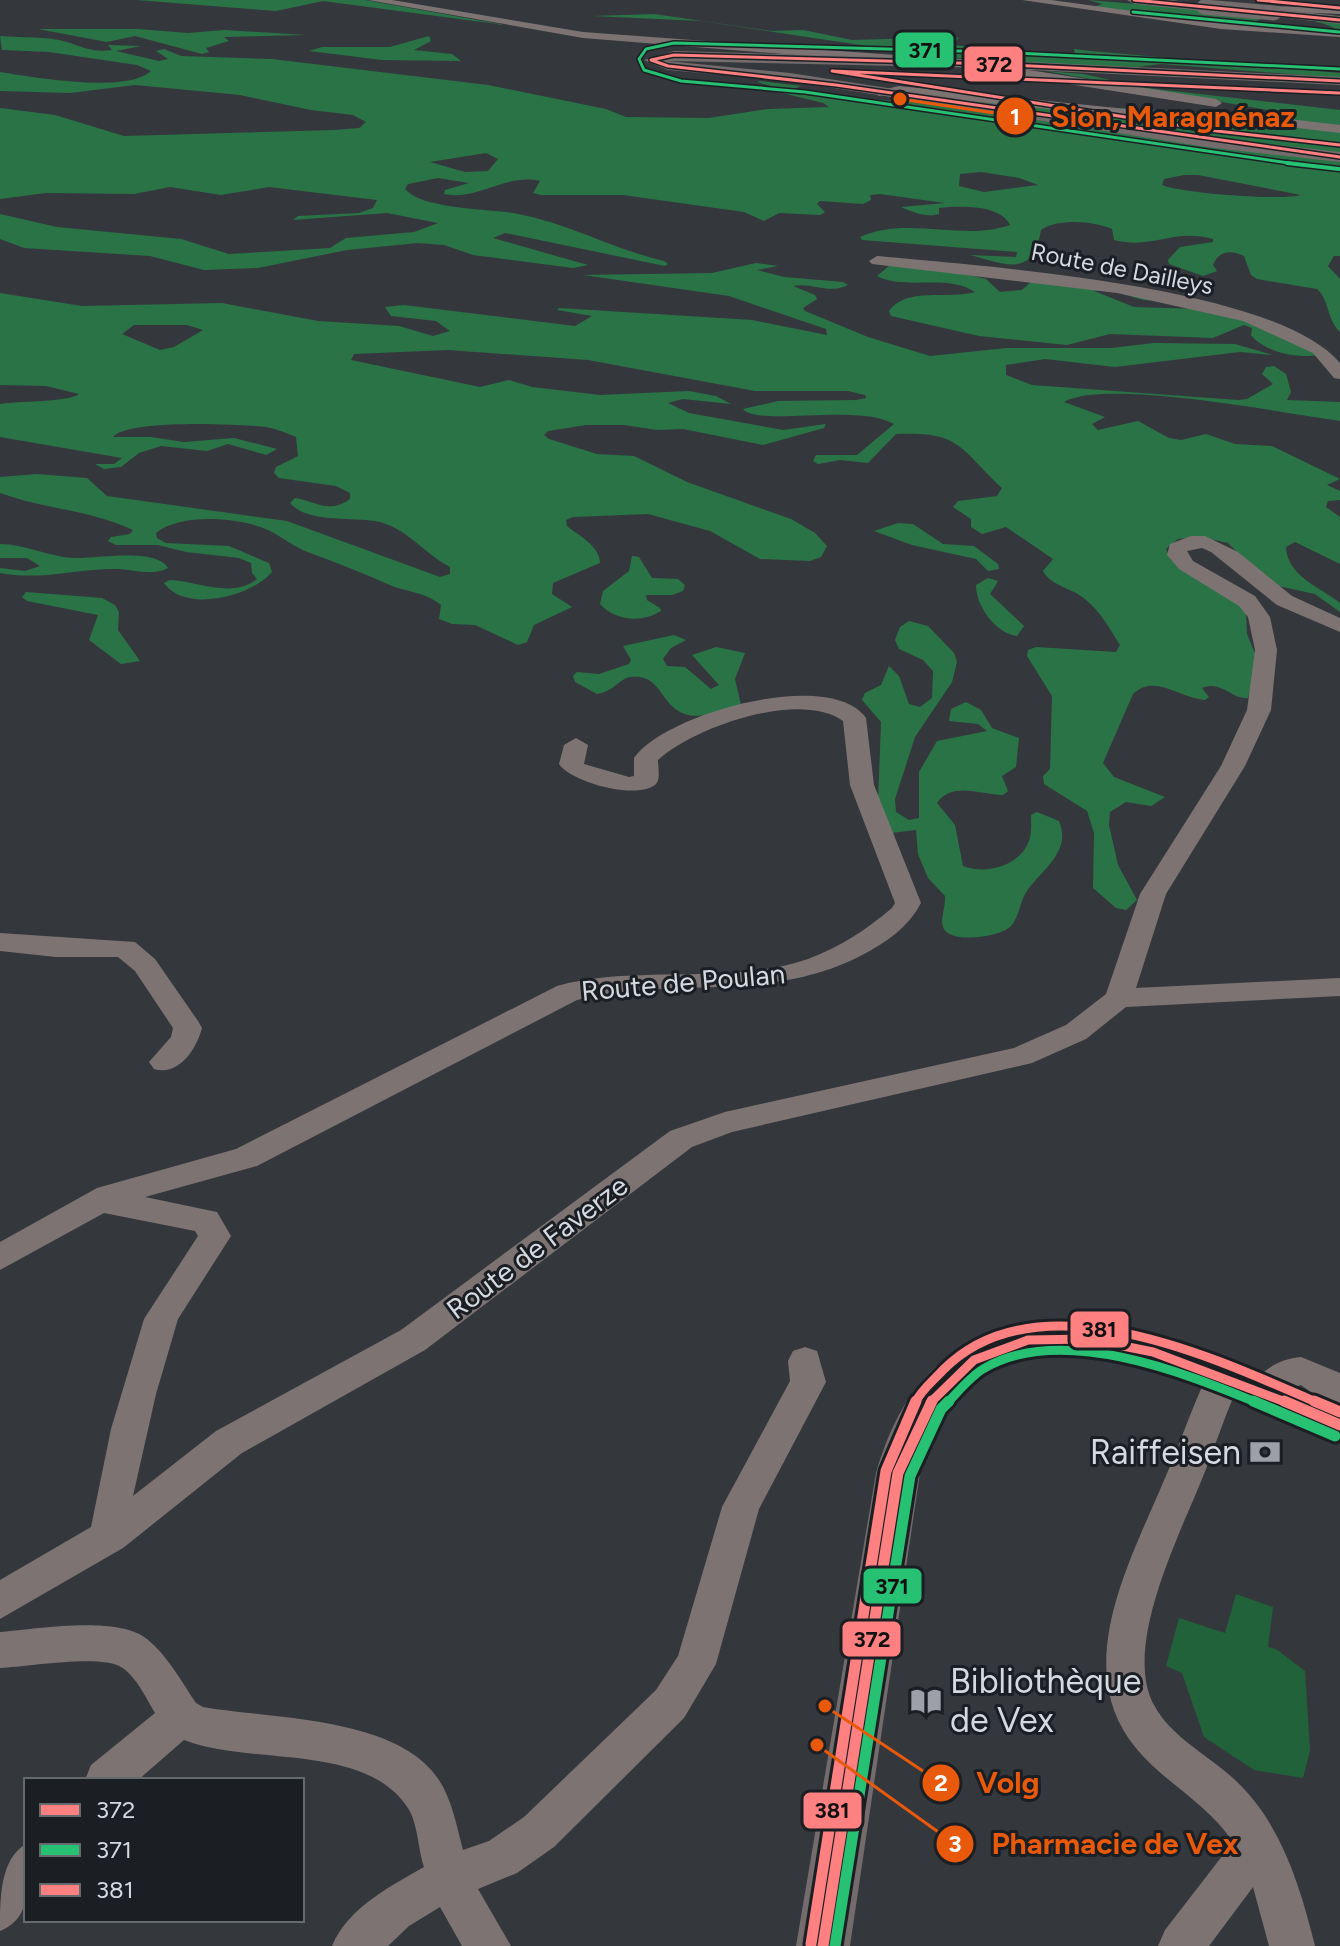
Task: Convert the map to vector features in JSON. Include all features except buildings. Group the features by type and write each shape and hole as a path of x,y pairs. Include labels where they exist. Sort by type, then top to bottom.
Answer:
{"main road":[{"path":"1134,0 1340,20"},
{"path":"1340,81 957,63 671,55 651,60 668,66 776,75 1217,144 1340,157"},
{"path":"823,1946 898,1473 909,1433 923,1405 943,1381 974,1359 1007,1344 1049,1335 1084,1335 1122,1340 1340,1425"}],"street":[{"path":"373,0 583,35 808,50 925,63"},
{"path":"1027,0 1221,26 1340,34"},
{"path":"1110,0 1340,11"},
{"path":"957,63 1340,121"},
{"path":"879,92 899,90 1136,114 1257,118 1340,129"},
{"name":"Route de Dailleys","path":"877,261 1019,274 1117,288 1248,317 1319,349 1340,374"},
{"path":"1340,625 1281,599 1216,547 1193,542 1177,548 1177,555 1186,565 1239,595 1259,617 1266,643 1259,710 1233,766 1153,894 1119,998 1340,987"},
{"name":"Route de Poulan","path":"0,1257 101,1201 139,1185 246,1158 567,993 606,985 739,982 780,976 828,962 903,913 908,903 862,785 854,718 847,709 817,702 792,702 735,713 657,746 646,758 646,780 634,785 575,769 571,764 576,745"},
{"path":"0,942 56,948 114,946 133,952 188,1028 184,1041 164,1062"},
{"name":"Route de Faverze","path":"0,1601 110,1536 229,1442 413,1340 681,1139 725,1123 824,1099 878,1091 1022,1056 1076,1032 1119,998"},
{"path":"101,1201 206,1221 215,1236 179,1286 161,1320 116,1488 110,1536"},
{"path":"355,1946 393,1910 449,1877 502,1858 539,1832 670,1704 687,1681 717,1597 741,1507 808,1382 805,1361"},
{"path":"1292,1946 1276,1889 1245,1821 1229,1802 1155,1738 1138,1718 1128,1697 1126,1669 1131,1622 1140,1593 1245,1386 1297,1371 1316,1376 1340,1394"},
{"path":"0,1650 98,1644 130,1649 149,1667 181,1717 215,1730 341,1748 392,1763 422,1791 434,1815 449,1877 488,1946"},
{"path":"108,1778 181,1717"},
{"path":"1181,1946 1257,1846"},
{"path":"0,1909 24,1869"}],"green space":[{"path":"137,0 365,0 505,25 323,1 276,11"},
{"path":"1088,0 1340,21 1340,32 1314,21 1290,17 1269,17 1250,23 1213,23 1094,7 1102,4"},
{"path":"654,14 771,31 803,30 852,40 954,37 959,38 953,45 1068,57 1075,54 1074,49 1340,73 1340,78 1161,64 1137,67 1013,63 980,58 923,59 934,56 701,21 592,16"},
{"path":"38,29 138,29 188,33 224,30 305,35 224,37 229,41 206,48 209,52 202,54 135,36 107,42"},
{"path":"0,36 51,39 99,51 112,50 108,45 141,46 116,51 159,61 168,59 156,51 164,49 181,56 272,59 488,85 606,109 626,117 709,118 768,109 829,107 778,92 775,87 757,82 761,81 801,86 791,90 807,95 925,103 1340,162 1340,256 1334,256 1328,266 1340,279 1340,332 1317,289 1257,279 1251,275 1244,256 1239,254 1222,254 1213,265 1217,271 1203,276 1169,264 1168,260 1180,247 1213,242 1213,239 1186,236 1128,242 1114,240 1112,229 1104,226 1066,222 1041,230 1037,246 1024,262 1006,264 970,255 1016,257 1017,252 862,240 860,237 897,228 973,231 1010,225 998,213 978,208 939,208 939,214 920,214 901,207 945,203 880,194 870,195 871,200 863,204 820,201 817,204 825,212 820,215 779,213 764,221 744,212 623,195 533,193 540,181 515,181 456,195 444,194 445,190 469,183 438,178 408,184 405,189 437,204 506,212 547,221 664,261 668,264 665,266 505,233 493,238 588,265 573,268 473,255 444,245 418,243 347,250 258,268 204,270 150,256 24,248 0,239 0,214 57,227 181,239 229,254 330,248 346,238 414,232 438,223 387,213 293,220 298,216 359,213 373,208 377,200 269,187 221,195 170,187 134,194 46,193 0,199 0,108 55,115 124,136 334,130 359,128 366,122 353,115 240,95 135,85 70,93 0,91 0,72 101,83 139,78 151,71 137,65 49,52 2,50","holes":["486,153 498,159 488,171 465,172 430,162","981,172 1019,178 1038,185 984,192 959,186 960,174","1198,175 1301,195 1254,197 1209,193 1162,185 1164,179"]},
{"path":"429,36 431,41 414,50 452,54 461,61 382,60 309,51 322,47 390,47"},
{"path":"1045,71 1083,74 1147,88 1340,110 1340,153 1177,134 920,94 977,101 1279,116 1274,111"},
{"path":"756,263 778,266 757,270 784,277 843,282 848,285 834,289 793,286 815,295 817,299 803,308 805,311 868,337 930,356 1007,348 1111,348 1154,343 1235,344 1273,355 1240,352 1115,367 1045,359 1006,365 1006,375 1032,385 1238,400 1247,399 1273,384 1262,374 1266,367 1274,366 1286,374 1291,392 1287,400 1340,402 1340,421 1156,396 1086,396 1064,402 1105,417 1092,424 1098,430 1138,421 1169,438 1181,440 1206,434 1235,444 1272,446 1340,479 1327,485 1340,491 1340,500 1328,501 1326,507 1340,517 1340,564 1295,542 1286,547 1292,566 1306,580 1340,603 1340,612 1315,594 1278,586 1259,574 1228,543 1201,537 1178,539 1166,549 1171,560 1238,602 1246,613 1247,634 1258,661 1248,698 1215,686 1202,688 1209,697 1205,700 1158,686 1141,688 1133,694 1103,763 1114,777 1165,797 1151,806 1126,802 1110,812 1109,825 1118,865 1137,900 1126,910 1116,908 1093,888 1094,833 1087,811 1044,784 1043,776 1050,769 1052,696 1027,656 1028,650 1036,647 1116,652 1120,645 1100,615 1085,599 1047,576 1043,571 1053,559 1006,527 982,534 971,527 971,519 953,507 958,501 997,496 1002,488 957,444 934,435 896,434 868,463 840,460 818,464 813,461 816,455 857,455 894,424 857,415 768,416 743,409 778,401 856,400 866,398 865,395 848,391 755,391 588,360 448,350 354,354 351,360 480,387 509,380 532,387 600,395 689,391 716,396 731,404 683,399 668,403 689,413 783,430 826,424 824,428 763,445 683,429 657,430 624,425 586,425 548,431 544,435 549,439 597,454 634,456 687,482 791,519 815,533 827,546 821,557 810,561 760,559 710,531 648,514 573,517 566,520 567,526 593,546 600,563 553,583 552,594 572,607 534,625 527,642 518,645 475,625 452,624 439,619 441,605 428,597 305,551 268,530 242,522 195,520 180,522 156,533 157,538 166,543 229,546 269,563 272,572 250,588 219,598 187,598 164,583 170,580 237,588 257,579 252,573 251,563 239,558 186,552 158,545 116,545 108,541 111,537 130,534 133,530 101,518 0,493 0,477 37,474 87,478 107,496 287,521 440,577 450,574 450,567 406,534 386,524 307,514 290,503 295,498 323,506 336,506 350,499 350,493 336,486 279,478 274,473 276,467 298,456 296,437 278,430 210,424 139,427 113,437 151,437 184,442 234,438 277,449 266,455 228,444 207,451 161,446 139,453 121,467 104,469 95,464 114,464 122,458 0,437 0,404 55,400 79,394 46,386 0,385 0,293 82,306 222,303 318,321 399,326 433,336 450,331 436,321 391,316 385,307 404,305 575,326 592,316 557,310 559,308 752,320 827,335 826,329 729,296 583,275 712,273","holes":["134,325 187,325 203,330 174,347 160,350 122,334"]},
{"path":"889,266 988,272 994,275 969,275 986,279 1000,292 1022,290 1031,282 1003,274 1088,282 1159,300 1094,291 1134,307 1200,309 1240,317 1318,355 1291,355 1273,350 1257,341 1251,335 1252,328 1244,325 1213,338 1110,334 1067,345 979,336 891,316 889,311 906,299 975,292 952,284 901,282 877,276"},
{"path":"898,523 913,524 943,544 974,546 998,564 999,569 988,571 976,559 912,545 874,531"},
{"path":"0,544 69,558 140,556 162,562 168,568 150,572 104,569 30,576 0,573 0,568 25,571 40,566 27,558 0,558"},
{"path":"632,556 639,557 652,578 678,579 685,585 683,591 672,595 646,595 647,600 661,611 637,619 613,614 600,604 603,591 629,571"},
{"path":"988,578 998,581 990,594 1024,626 1017,636 1001,630 983,610 976,585"},
{"path":"26,592 102,598 115,605 119,612 118,630 140,661 121,664 89,640 98,615 27,601 22,597"},
{"path":"909,621 928,626 954,653 957,662 952,682 915,737 895,799 896,812 909,820 919,818 919,772 937,741 987,731 978,724 949,721 951,709 966,702 981,710 992,728 1019,738 1016,767 1002,776 1008,791 1003,795 959,791 951,792 937,803 955,825 963,866 992,869 1018,857 1029,841 1031,815 1037,812 1059,821 1062,833 1058,853 1024,896 1012,925 988,936 965,937 947,933 942,924 945,896 928,878 918,854 916,830 891,833 878,802 881,722 862,700 865,693 881,685 889,666 899,676 909,704 920,707 932,698 933,671 923,660 899,649 895,640 900,627"},
{"path":"674,635 686,640 671,648 663,659 667,666 685,667 711,689 719,685 692,655 716,647 745,653 735,679 741,705 712,714 692,715 678,711 654,684 644,678 626,678 597,694 575,682 573,676 577,672 599,674 629,664 631,660 623,646"},
{"path":"1236,1594 1273,1607 1268,1647 1276,1649 1305,1671 1310,1751 1303,1778 1254,1770 1204,1737 1182,1673 1166,1666 1179,1618 1225,1633"}],"transit line":[{"name":"372","path":"1134,0 1340,20"},
{"name":"381","path":"1258,0 1340,8"},
{"name":"371","path":"1133,12 1339,32"},
{"name":"371","path":"1339,169 1138,143 805,92 681,81 644,70 639,59 646,49 674,43 994,52 1340,69"},
{"name":"372","path":"1340,81 993,64 674,55 651,60 668,66 836,85 1340,157"},
{"name":"381","path":"1339,93 832,71 1208,130 1340,145"},
{"name":"381","path":"811,1944 886,1471 918,1396 963,1350 1018,1329 1080,1326 1146,1338 1213,1359 1340,1412"},
{"name":"372","path":"823,1946 898,1473 930,1402 974,1360 1028,1340 1088,1339 1153,1352 1218,1374 1340,1425"},
{"name":"371","path":"835,1946 910,1476 941,1409 983,1369 1036,1351 1094,1351 1156,1365 1219,1386 1335,1436"}],"place":[{"name":"Sion, Maragnénaz","path":"900,99"},
{"name":"Raiffeisen","path":"1265,1452"},
{"name":"Bibliothèque de Vex","path":"926,1701"},
{"name":"Volg","path":"825,1706"},
{"name":"Pharmacie de Vex","path":"817,1745"}]}
